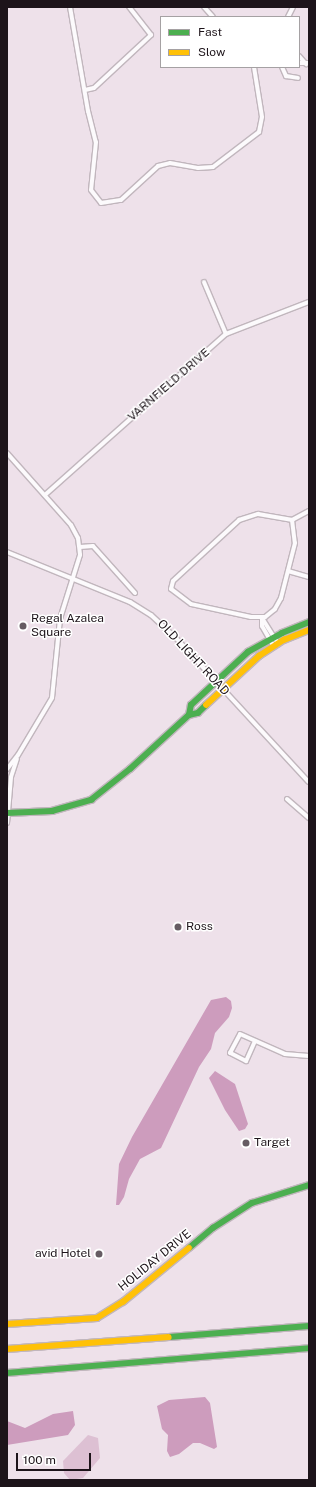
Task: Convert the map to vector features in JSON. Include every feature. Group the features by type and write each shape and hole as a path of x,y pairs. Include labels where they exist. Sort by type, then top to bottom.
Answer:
{"main road":[{"path":"189,715 191,705 248,652 272,638 309,622"},
{"path":"7,813 52,811 91,800 130,769 189,715 198,713 259,656 276,645 309,630"},
{"name":"HOLIDAY DRIVE","path":"7,1324 97,1318 123,1302 213,1228 252,1203 309,1185"},
{"path":"7,1349 309,1326"},
{"path":"7,1373 309,1348"}],"street":[{"path":"70,7 96,142 91,190 101,203 110,204 121,200 158,166 170,163 198,168 213,167 258,132 262,117 254,68"},
{"path":"85,90 94,88 151,35 129,7"},
{"path":"204,7 212,16"},
{"path":"288,16 293,7"},
{"path":"282,68 286,76 298,78"},
{"path":"204,282 226,334"},
{"name":"VARNFIELD DRIVE","path":"46,495 226,334 309,302"},
{"path":"7,453 46,495 75,532 80,547 74,578 60,619 52,698 18,755 7,769"},
{"path":"262,618 191,604 171,589 170,584 247,516 258,514 292,520 309,510"},
{"path":"262,618 278,604 295,542 292,520"},
{"path":"80,547 93,546 135,592"},
{"name":"OLD LIGHT ROAD","path":"7,552 130,602 151,615 176,637 309,782"},
{"path":"288,571 309,577"},
{"path":"262,618 276,645"},
{"path":"7,823 11,777 18,755"},
{"path":"287,799 309,818"},
{"path":"255,1041 246,1062 230,1053 240,1034 285,1054 309,1056"}],"shaded area":[{"path":"226,997 231,1001 232,1008 229,1017 215,1033 211,1049 199,1067 161,1148 140,1159 129,1179 124,1197 119,1205 116,1205 119,1164 132,1137 211,1000"},
{"path":"215,1071 235,1084 248,1124 245,1129 239,1131 225,1110 209,1078"},
{"path":"205,1397 210,1403 217,1447 214,1449 200,1443 193,1443 179,1454 170,1457 167,1451 168,1435 162,1429 157,1406 169,1400"},
{"path":"73,1411 75,1425 68,1435 7,1445 7,1421 25,1428 53,1414"},
{"path":"88,1435 98,1438 100,1458 83,1478 70,1480 64,1473 63,1461"}],"traffic: fast":[{"path":"189,715 191,705 248,652 282,633 309,622"},
{"path":"7,813 52,811 91,800 130,769 189,715 198,713 206,705"},
{"path":"189,1248 213,1228 252,1203 309,1185"},
{"path":"169,1337 309,1326"},
{"path":"7,1373 309,1348"}],"traffic: slow":[{"path":"206,705 259,656 284,640 309,630"},
{"path":"7,1324 97,1318 123,1302 189,1248"},
{"path":"7,1349 169,1337"}],"place":[{"name":"Regal Azalea Square","path":"23,626"},
{"name":"Ross","path":"178,927"},
{"name":"Target","path":"246,1143"},
{"name":"avid Hotel","path":"99,1254"}]}
